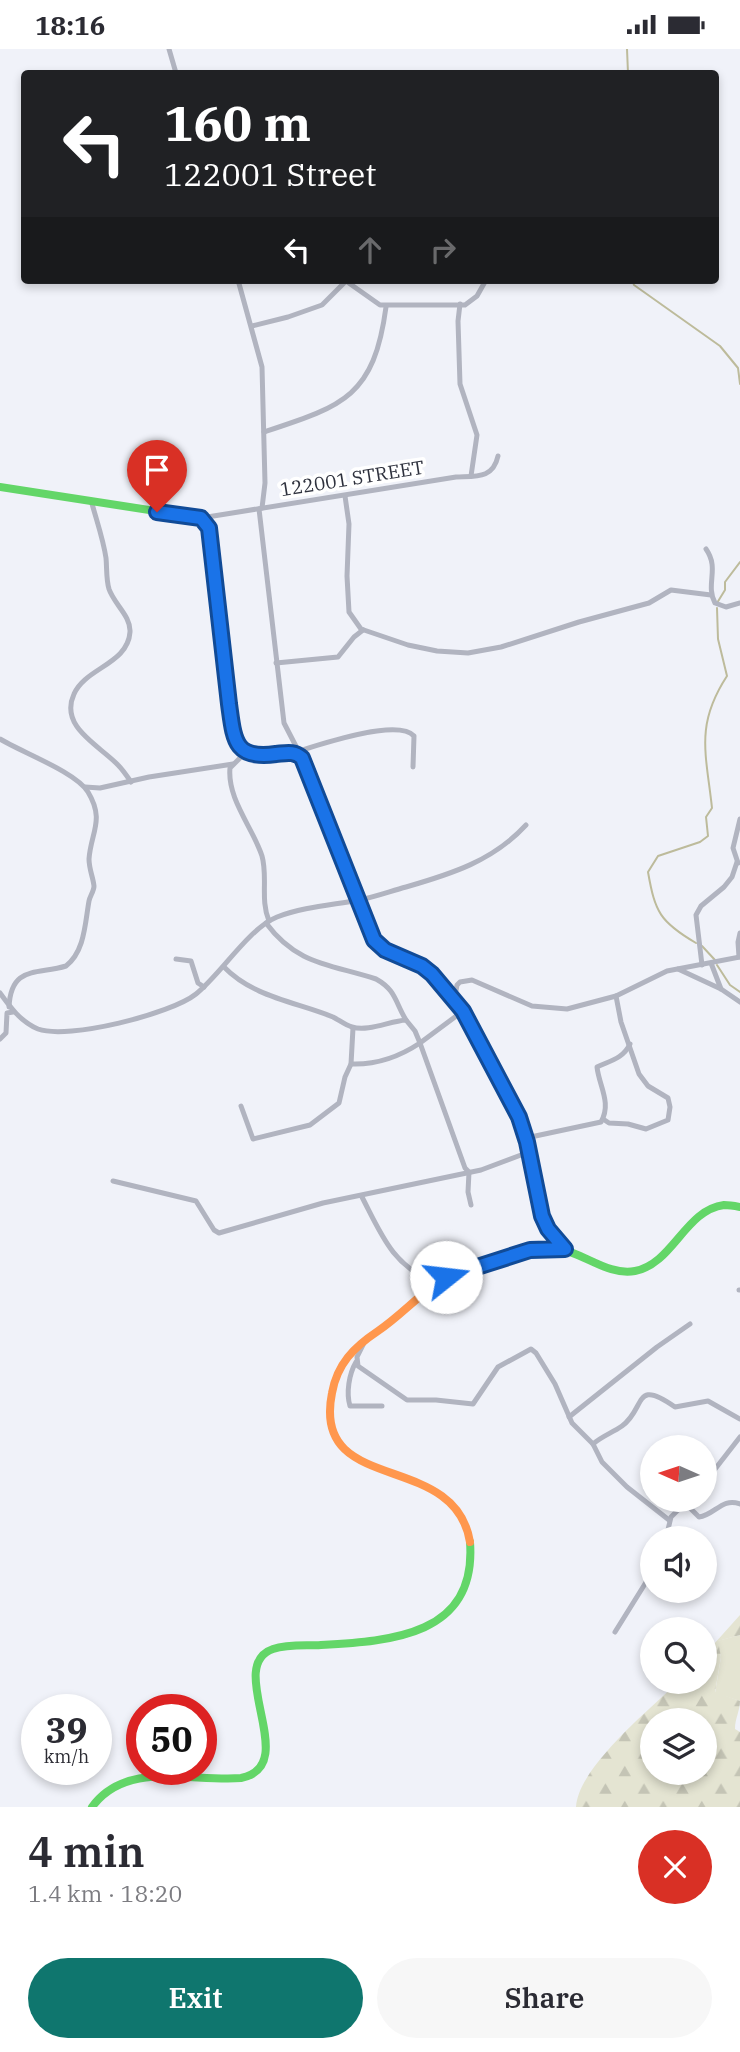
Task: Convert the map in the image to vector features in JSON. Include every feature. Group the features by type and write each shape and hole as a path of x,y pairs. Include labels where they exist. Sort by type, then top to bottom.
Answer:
{"main road":[{"name":"122001 STREET","path":"0,487 201,518"},
{"path":"201,518 209,528 211,536 236,742 245,753 256,755 287,752 301,755 374,940 379,946 432,974 463,1011 516,1111 526,1138 542,1216 548,1229 565,1249"},
{"path":"92,1807 107,1789 131,1780 251,1776 258,1772 265,1761 266,1747 256,1678 261,1657 269,1651 289,1647 354,1642 419,1630 443,1619 458,1598 469,1565 470,1541 463,1521 453,1507 428,1486 359,1460 343,1450 332,1432 330,1409 337,1377 347,1356 403,1312 434,1283 454,1274 530,1250 565,1249 609,1268 635,1271 647,1268 658,1260 682,1233 706,1214 724,1205 740,1207"}],"street":[{"path":"169,49 175,70"},
{"path":"239,284 262,366 265,483 261,509 284,723 301,755 373,732 409,731 414,736 413,767"},
{"path":"252,326 322,305 343,284"},
{"path":"350,284 386,307 465,305 477,296 484,284"},
{"path":"460,304 460,384 477,435 471,476"},
{"path":"264,432 332,407 355,391 376,358 386,307"},
{"name":"122001 STREET","path":"201,518 430,481 484,475 492,471 498,456"},
{"path":"345,496 349,524 349,612 363,630 408,645 437,651 468,653 510,645 649,603 671,590 711,595"},
{"path":"91,501 104,548 109,589 126,618 130,631 121,652 81,682 73,696 71,713 80,731 118,765 131,782"},
{"path":"706,549 713,565 711,595 715,603 722,607 740,603"},
{"path":"276,663 338,657 363,630"},
{"path":"0,739 83,786 88,791 98,816 89,861 94,887 81,943 66,966 34,971 24,974 18,980 12,991 11,1009 6,1014 6,1033 0,1039"},
{"path":"245,753 233,764 230,772 235,792 263,862 268,922 282,943 300,955 376,979 394,994 406,1020 415,1031 469,1173 468,1192 471,1205"},
{"path":"83,786 100,788 164,774 233,764"},
{"path":"702,965 696,915 701,906 724,887 739,863 733,848 740,819"},
{"path":"0,993 11,1009 38,1029 63,1031 115,1023 162,1011 178,1005 204,987 268,922 291,912 359,900 433,879 480,862 508,843 526,825"},
{"path":"454,1001 457,985 465,980 478,982 518,1002 544,1009 567,1009 616,996 660,974 740,957 737,942 740,933"},
{"path":"176,959 191,961 198,983 204,987"},
{"path":"712,963 721,989"},
{"path":"224,967 237,978 274,998 335,1018 353,1028 406,1020"},
{"path":"678,969 721,989 740,1002"},
{"path":"603,1119 609,1123 646,1129 668,1120 670,1107 668,1098 642,1080 621,1022 616,996"},
{"path":"351,1064 363,1065 386,1060 420,1043 463,1011"},
{"path":"241,1106 253,1139 310,1125 338,1104 351,1064 353,1028"},
{"path":"603,1119 604,1093 597,1067 613,1061 628,1049 630,1044"},
{"path":"526,1138 603,1119"},
{"path":"113,1181 196,1201 214,1230 219,1233 323,1203 362,1197 492,1167 528,1152"},
{"path":"362,1197 398,1261 418,1276 434,1283"},
{"path":"569,1417 690,1324"},
{"path":"365,1340 352,1370 348,1393 350,1406 382,1406"},
{"path":"356,1362 407,1401 436,1400 469,1405 473,1404 498,1367 531,1349 555,1384 572,1423 593,1444 602,1461 612,1473 669,1520"},
{"path":"593,1444 625,1424 643,1397 649,1394 656,1394 675,1407 708,1401 740,1419"},
{"path":"718,1465 740,1437"},
{"path":"718,1508 729,1501 740,1504"},
{"path":"668,1526 669,1520 677,1512"},
{"path":"695,1512 699,1517 711,1512"},
{"path":"615,1632 640,1592"}],"green space":[{"path":"740,1615 740,1635 718,1641 721,1657 717,1680 717,1641"},
{"path":"740,1635 740,1701 717,1694 721,1657 717,1641"},
{"path":"717,1693 740,1701 735,1729 740,1732 740,1807 576,1807 589,1775 617,1740 640,1718 640,1785 717,1785 717,1708 651,1708 665,1694"}],"waterway":[{"path":"627,49 628,70"},
{"path":"634,284 720,346 738,368 740,384"},
{"path":"717,603 725,590 725,582 740,562"},
{"path":"696,943 674,929 661,915 653,897 648,872 658,856 700,842 708,836 706,817 712,808 705,740 710,710 727,676 718,639 717,608"},
{"path":"702,946 715,960"},
{"path":"717,965 730,985 740,992"}],"traffic: fast":[{"path":"0,487 201,518 209,528 211,536 233,730 238,741 249,753 263,756 293,753 306,763 374,940 422,966 444,986 465,1015 496,1074"},
{"path":"465,1270 535,1249 547,1248 568,1251 615,1270 635,1271 659,1258 699,1216 724,1205 740,1207"},
{"path":"92,1807 106,1792 141,1778 241,1778 258,1770 265,1755 265,1736 256,1675 260,1659 279,1647 375,1640 424,1627 444,1615 460,1597 468,1573 470,1542"}],"traffic: slow":[{"path":"465,1270 430,1289 361,1343 348,1357 334,1383 331,1425 343,1447 362,1461 414,1481 439,1494 459,1513 470,1542"}],"traffic: jam":[{"path":"496,1074 519,1117 527,1142 542,1216 565,1249"}],"route":[{"path":"157,512 201,518 209,528 219,625 236,742 245,753 251,755 287,752 302,758 309,769 374,940 385,950 422,966 463,1011 519,1117 544,1222 565,1249 530,1250 446,1277"}]}
